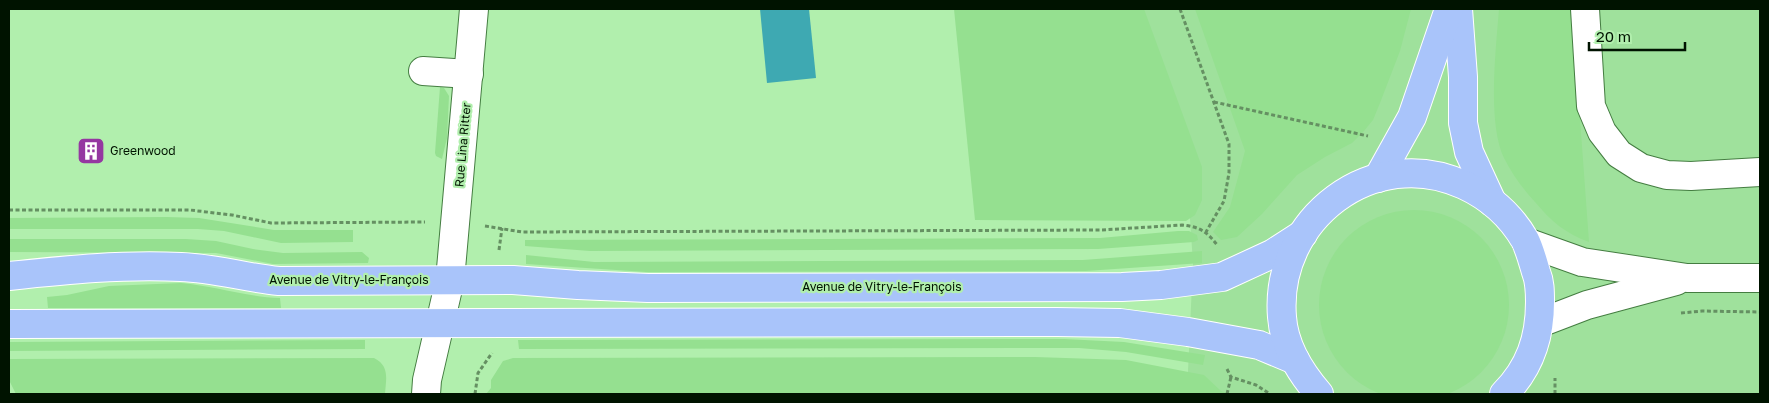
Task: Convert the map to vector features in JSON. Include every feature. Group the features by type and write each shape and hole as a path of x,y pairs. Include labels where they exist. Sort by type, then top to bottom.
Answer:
{"main road":[{"path":"1378,178 1412,117 1448,9"},
{"path":"1458,9 1463,77 1463,123 1469,152 1492,202"},
{"path":"1319,394 1295,360 1287,340 1282,318 1284,274 1291,254 1313,218 1343,193 1360,184 1398,174 1438,176 1475,190 1492,202 1517,227 1526,242 1540,282 1540,323 1533,350 1516,388"},
{"name":"Avenue de Vitry-le-François","path":"9,276 104,267 181,266 279,281 512,280 648,288 1122,287 1169,284 1222,277 1272,254 1302,234"},
{"path":"9,324 441,322 1120,323 1188,332 1258,346 1295,360"}],"street":[{"name":"Rue Lina Ritter","path":"450,280 474,9"},
{"path":"1585,9 1591,106 1602,132 1619,154 1641,168 1667,175 1692,176 1760,172"},
{"path":"423,71 469,74"},
{"path":"1526,242 1582,262 1687,278 1760,278"},
{"path":"1540,323 1587,305 1687,278"},
{"path":"426,394 427,380 450,280"}],"path":[{"path":"1180,9 1229,144 1229,173 1224,201 1206,232"},
{"path":"1214,102 1369,136"},
{"path":"9,210 190,210 232,214 271,223 456,221 522,232 1081,230 1182,225 1195,226 1206,232 1218,246"},
{"path":"499,253 502,228"},
{"path":"1675,314 1702,311 1760,312"},
{"path":"476,394 478,373 490,358 494,348"},
{"path":"1228,373 1231,377 1256,385 1270,394"},
{"path":"1555,394 1556,375"},
{"path":"1227,394 1231,377"}],"shaded area":[{"path":"954,9 1144,9 1202,167 1202,200 1195,215 1186,221 975,220"},
{"path":"1129,9 1760,9 1760,394 1188,394 1193,263 1187,175"},
{"path":"1195,9 1411,9 1400,51 1380,103 1373,120 1364,131 1352,143 1297,175 1262,214 1237,237 1221,240 1213,232 1230,207 1245,151"},
{"path":"1499,9 1572,9 1589,242 1566,231 1547,215 1522,187 1504,158 1499,143 1494,106"},
{"path":"440,87 444,88 449,96 447,138 442,159 436,156 435,153"},
{"path":"1414,210 1433,212 1450,217 1467,226 1481,238 1493,252 1502,269 1507,286 1509,305 1507,324 1502,341 1493,358 1481,372 1467,384 1450,393 1433,398 1414,400 1395,398 1378,393 1361,384 1347,372 1335,358 1326,341 1321,324 1319,305 1321,286 1326,269 1335,252 1347,238 1361,226 1378,217 1395,212"},
{"path":"9,218 199,218 274,230 353,230 353,242 281,243 224,231 198,229 9,229"},
{"path":"1189,231 1197,235 1198,240 1194,242 1098,249 590,251 525,246 525,240 1100,238"},
{"path":"9,239 186,239 216,241 283,253 362,252 369,258 368,263 273,264 216,253 9,252"},
{"path":"1202,251 1202,263 1086,271 646,272 526,264 526,255 594,262 1083,260"},
{"path":"181,283 255,296 280,298 281,308 48,308 47,297 67,295 109,286"},
{"path":"1064,339 1124,342 1205,355 1203,365 1126,352 1079,348 519,349 518,340"},
{"path":"365,340 365,349 9,351 9,342"},
{"path":"1035,357 1126,360 1204,375 1221,391 1229,394 486,394 491,388 491,380 503,361 513,358"},
{"path":"374,358 385,369 385,394 16,394 9,380 9,359"}],"water":[{"path":"760,9 809,9 816,78 767,83"}],"place":[{"name":"Greenwood","path":"91,151"}]}
